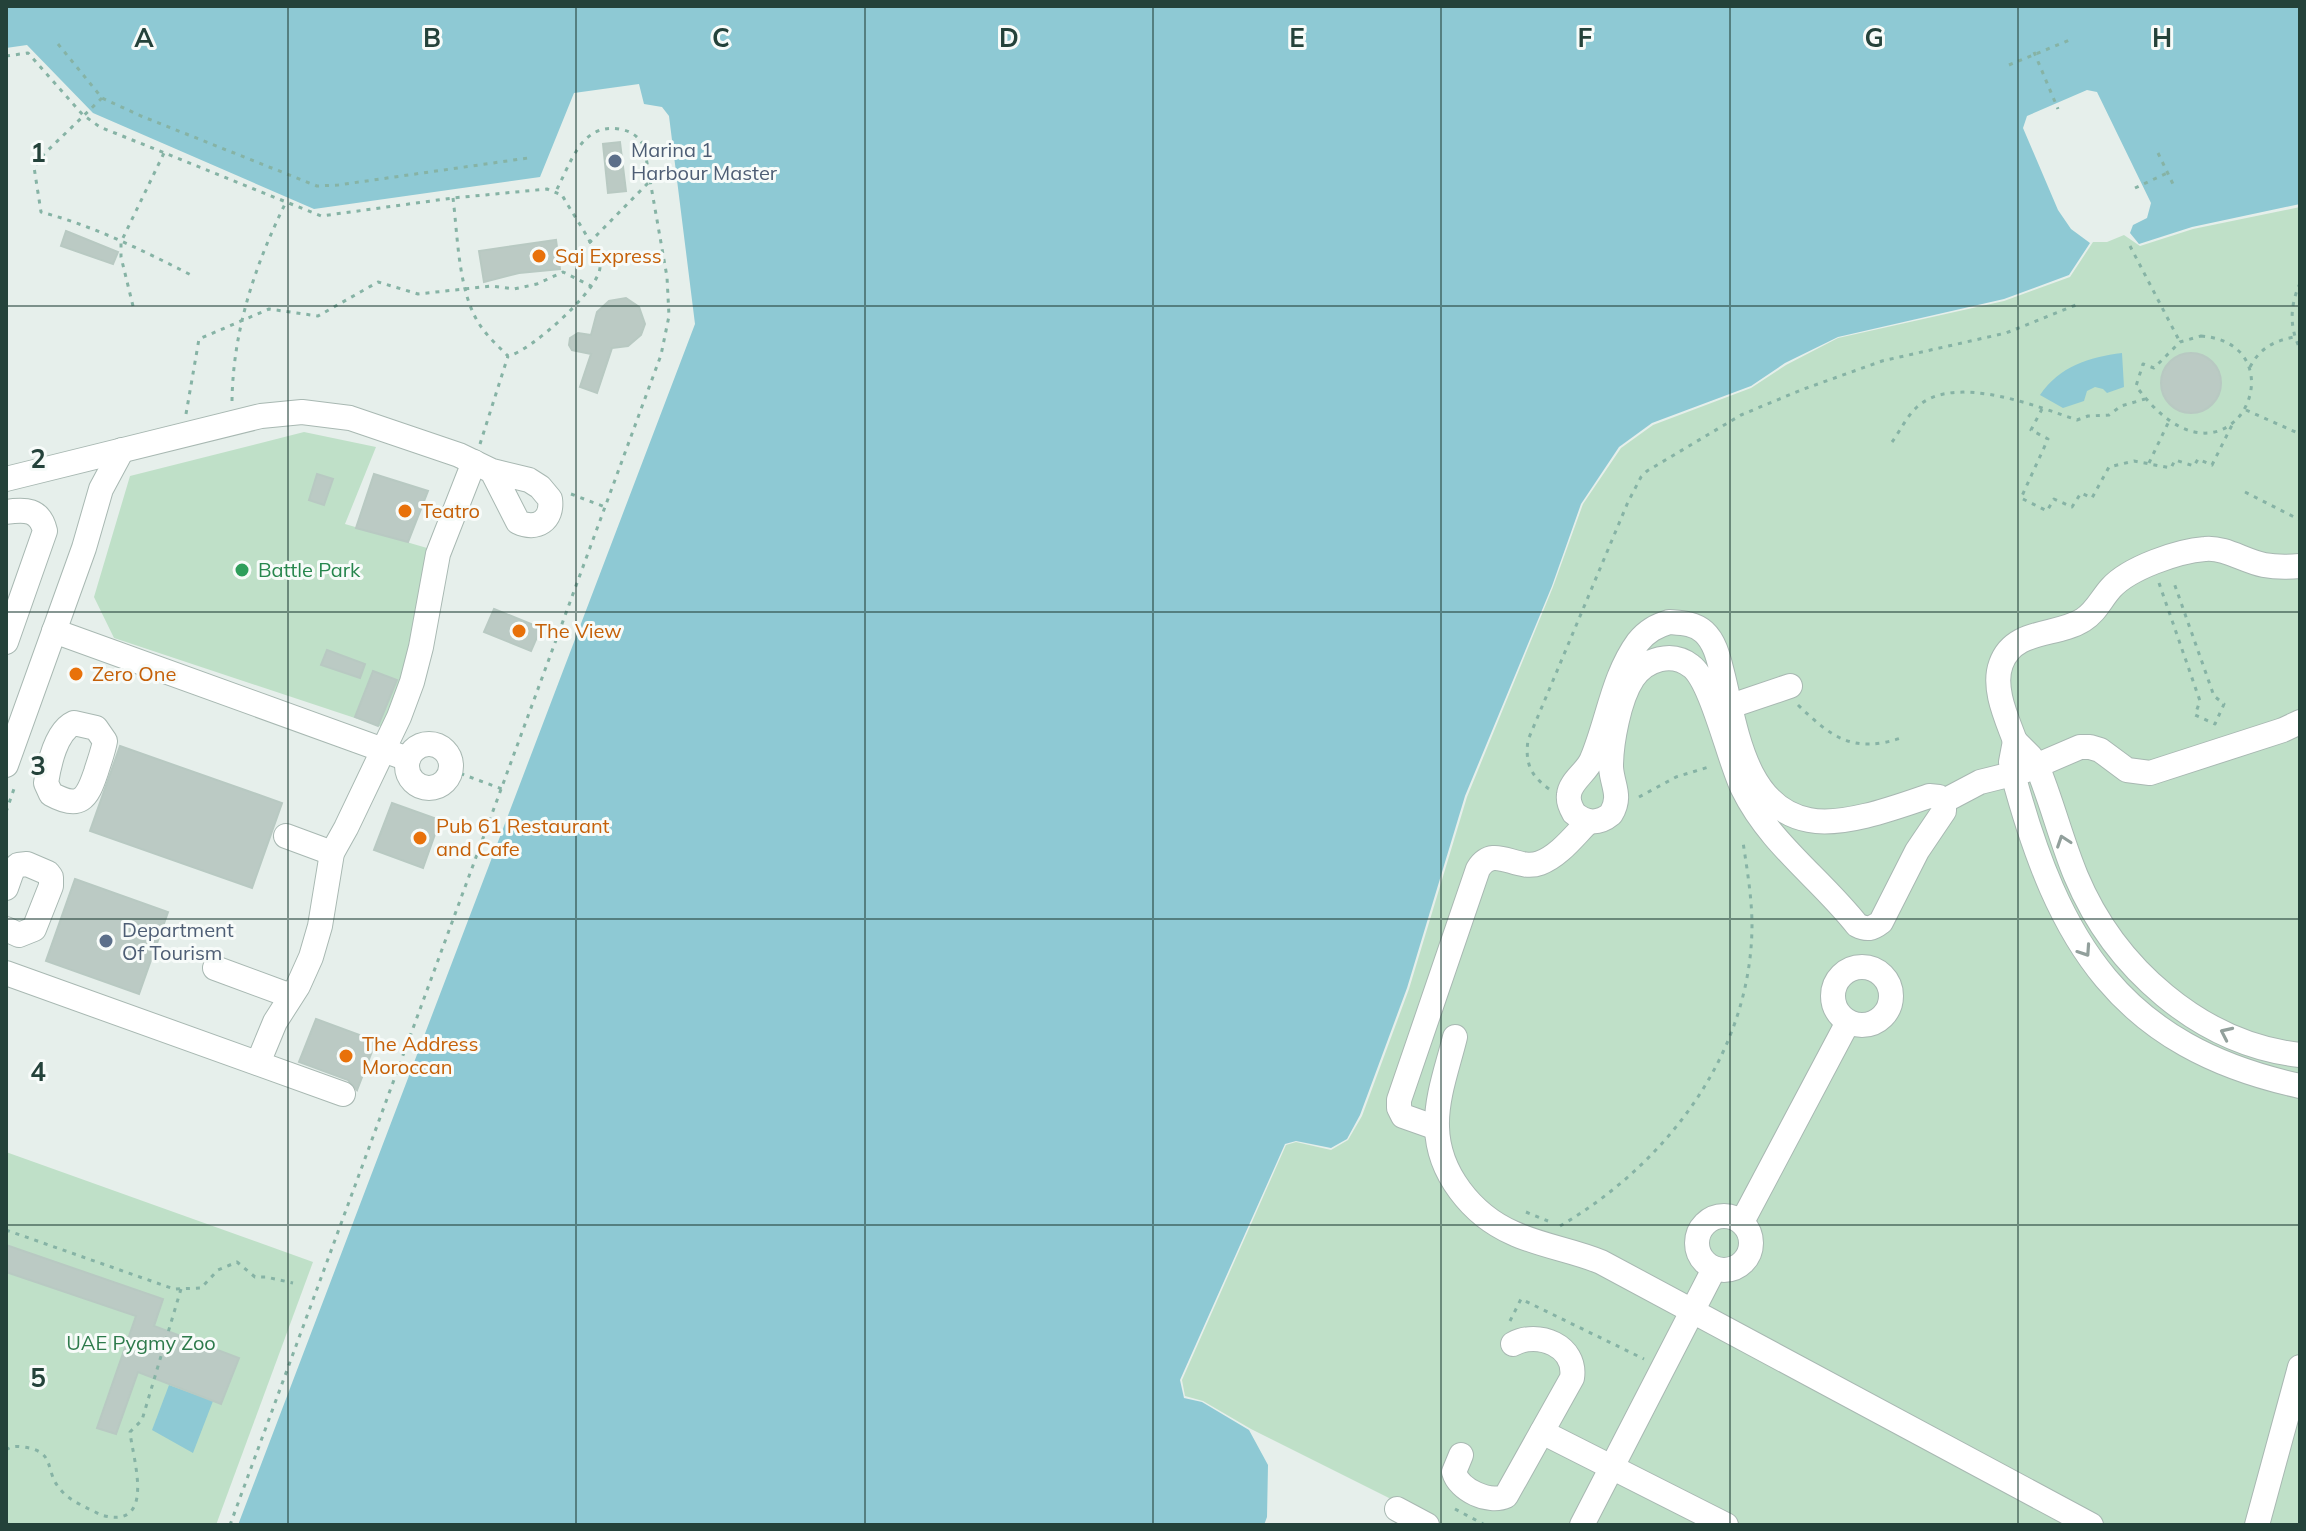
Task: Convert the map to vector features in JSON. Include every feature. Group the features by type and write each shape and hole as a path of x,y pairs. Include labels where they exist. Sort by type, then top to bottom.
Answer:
{"lane":[{"path":"6,479 232,422 278,413 327,413 350,418 517,476 540,487 550,499 549,516 535,526 518,522 483,466"},
{"path":"47,777 11,766 24,716 84,548 96,504 107,475 122,450"},
{"path":"62,465 84,479 96,504"},
{"path":"258,1063 269,1035 305,972 316,942 332,853 383,750 412,682 438,554 483,466"},
{"path":"6,512 31,511 38,516 45,531 6,642"},
{"path":"2300,566 2263,564 2211,548 2159,562 2120,580 2083,620 2030,636 2007,652 1998,678 2015,741 2037,766 2075,876 2115,946 2142,976 2172,1002 2206,1024 2242,1041 2281,1053 2300,1055"},
{"path":"1881,922 1865,929 1857,925 1770,832 1744,792 1732,764 1722,708 1715,647 1704,631 1687,623 1669,622 1652,628 1639,641 1630,657 1590,764 1569,795 1579,814 1604,820 1611,814 1618,797 1611,764 1616,726 1629,686 1643,667 1666,658 1689,664 1705,682 1722,708 1756,784 1784,812 1810,821 1826,821 1858,816 1929,796 1944,801"},
{"path":"54,631 408,759"},
{"path":"1722,708 1785,687"},
{"path":"24,716 64,729"},
{"path":"1944,801 1980,782 2037,766 2071,750 2090,747 2100,750 2127,770 2150,773 2300,722"},
{"path":"81,723 96,728 103,735 104,746 89,791 81,800 74,802 56,797 47,789 47,777 64,729 81,723"},
{"path":"2015,741 2011,762 2013,774 2048,882 2064,918 2109,983 2137,1011 2168,1035 2203,1055 2239,1070 2300,1086"},
{"path":"435,745 448,754 451,770 444,783 430,789 423,788 407,774 408,759 418,746 435,745"},
{"path":"1880,974 1878,947 1881,922 1917,851 1944,811 1944,801"},
{"path":"1437,1128 1403,1116 1399,1100 1478,869 1483,861 1491,857 1501,857 1521,866 1543,862 1553,856 1579,814"},
{"path":"286,836 332,853"},
{"path":"6,929 19,935 34,929 52,882 48,873 22,864 14,867 7,882"},
{"path":"1854,968 1861,947 1857,925"},
{"path":"215,968 291,996"},
{"path":"1854,968 1868,968 1880,974 1888,983 1891,995 1889,1007 1872,1024 1848,1022 1834,1004 1837,982 1854,968"},
{"path":"6,973 343,1094"},
{"path":"1742,1222 1848,1022"},
{"path":"1455,1037 1440,1094 1437,1128 1445,1164 1456,1186 1489,1220 1532,1241 1601,1262 2091,1525"},
{"path":"1726,1216 1742,1222 1751,1236 1750,1253 1731,1269 1714,1269 1701,1258 1698,1250 1697,1242 1703,1226 1717,1217 1726,1216"},
{"path":"1582,1525 1714,1269"},
{"path":"1461,1455 1454,1472 1461,1484 1488,1498 1500,1499 1510,1491 1572,1378 1572,1362 1563,1350 1538,1338 1509,1338"},
{"path":"2257,1525 2300,1367"},
{"path":"1542,1432 1726,1525"},
{"path":"1397,1509 1427,1525"}],"path":[{"path":"2009,65 2072,39"},
{"path":"58,44 102,98 317,186 528,158"},
{"path":"2034,52 2058,109"},
{"path":"6,56 28,53 83,115 100,127 326,216 453,198 547,189 556,191 562,195 600,267 591,286 560,321 533,344 508,356"},
{"path":"102,98 34,167 41,212 121,242 193,276"},
{"path":"230,1525 661,355 669,316 667,277 651,179 644,146 638,136 619,129 593,131 585,138 556,191"},
{"path":"133,306 121,257 121,242 164,153"},
{"path":"2158,153 2173,184"},
{"path":"2135,188 2167,173"},
{"path":"589,243 651,179"},
{"path":"453,198 465,290 481,327 508,356"},
{"path":"232,422 233,377 242,320 258,266 286,202"},
{"path":"2130,246 2180,342"},
{"path":"184,434 199,339 269,309 318,316 378,282 418,294 491,286 514,289 537,284 563,272 591,286"},
{"path":"2300,283 2291,317 2294,337 2300,349"},
{"path":"1579,814 1530,771 1526,758 1528,740 1641,477 1741,415 1801,390 1882,361 2006,333 2076,305"},
{"path":"2042,409 2031,430 2048,439 2021,498 2047,511 2054,499 2072,507 2081,493 2092,498 2109,467 2134,461 2171,468 2175,460 2194,466 2198,459 2212,465 2232,425 2246,410 2253,389 2250,367 2242,353 2216,337 2201,336 2180,342 2154,368 2143,364 2136,386 2169,421 2192,432 2208,434 2232,425"},
{"path":"2250,367 2267,346 2294,337"},
{"path":"483,466 508,356"},
{"path":"1892,442 1917,407 1943,393 1971,391 2077,420 2109,415 2121,406 2146,399"},
{"path":"2246,410 2300,434"},
{"path":"2149,463 2169,421"},
{"path":"540,487 563,491 606,507"},
{"path":"2245,492 2300,520"},
{"path":"2159,562 2214,696 2224,704 2215,724 2195,715 2200,701 2159,562"},
{"path":"1785,687 1837,738 1849,743 1875,745 1901,738"},
{"path":"1611,814 1676,777 1712,766 1732,764"},
{"path":"6,812 11,766"},
{"path":"451,770 502,789"},
{"path":"1560,1226 1598,1202 1649,1157 1685,1117 1710,1079 1728,1042 1749,963 1752,926 1743,842"},
{"path":"6,1230 174,1289 201,1288 218,1270 237,1262 255,1277 293,1283"},
{"path":"133,1519 139,1506 130,1432 142,1420 181,1289"},
{"path":"1509,1338 1521,1299 1663,1368"},
{"path":"6,1450 11,1446 36,1449 48,1458 58,1488 113,1522 123,1524"}],"green space":[{"path":"2300,207 2300,1525 1443,1525 1251,1429 1203,1401 1185,1396 1182,1380 1286,1145 1296,1142 1331,1150 1348,1140 1362,1116 1409,989 1467,797 1553,587 1583,504 1621,448 1653,425 1751,388 1786,365 1838,338 2004,301 2070,277 2093,242 2107,242 2124,235 2140,246 2193,229"},
{"path":"304,432 376,447 345,524 427,548 428,569 388,729 114,638 94,597 130,476"},
{"name":"UAE Pygmy Zoo","path":"6,1152 313,1262 216,1525 6,1525"}],"water":[{"path":"6,6 2300,6 2300,204 2192,227 2139,244 2130,233 2133,225 2147,218 2151,203 2097,92 2087,90 2027,116 2023,128 2058,210 2071,229 2090,243 2069,275 2004,299 1838,337 1785,363 1751,386 1652,423 1619,447 1581,504 1552,586 1465,796 1407,988 1360,1115 1347,1139 1331,1148 1296,1141 1285,1144 1180,1380 1184,1398 1202,1402 1249,1430 1268,1465 1267,1517 1264,1525 238,1525 695,324 669,116 662,107 644,104 639,84 574,93 540,177 314,209 93,113 27,45 6,48"},
{"path":"2122,353 2124,387 2107,393 2095,387 2087,391 2084,401 2063,408 2040,395 2066,370 2098,357"},
{"path":"169,1385 213,1401 193,1453 152,1430"}],"building":[{"path":"620,142 626,191 608,193 603,144"},
{"path":"66,231 118,252 113,264 61,246"},
{"path":"556,240 560,269 519,273 484,282 479,251"},
{"path":"626,298 639,307 645,324 641,335 628,346 612,348 597,393 580,387 591,354 572,350 570,338 578,333 591,335 597,312 609,301"},
{"path":"2191,353 2202,355 2212,362 2219,372 2219,394 2212,404 2202,411 2191,413 2180,411 2170,404 2163,394 2161,383 2163,372 2170,362 2180,355"},
{"path":"317,474 333,479 324,505 309,500"},
{"path":"374,474 428,491 408,542 356,528"},
{"path":"494,609 541,628 531,651 484,632"},
{"path":"327,650 365,664 360,678 321,665"},
{"path":"373,671 397,680 378,726 355,717"},
{"path":"120,746 282,803 252,888 90,831"},
{"path":"392,803 440,820 423,868 374,850"},
{"name":"Department Of Tourism","path":"75,879 168,912 139,994 46,961"},
{"path":"316,1019 376,1041 357,1090 348,1080 299,1062"},
{"path":"6,1245 163,1299 154,1326 239,1358 221,1404 138,1372 116,1434 97,1428 136,1316 6,1272"}],"place":[{"name":"Marina 1 Harbour Master","path":"615,161"},
{"name":"Saj Express","path":"539,256"},
{"name":"Teatro","path":"405,511"},
{"name":"Battle Park","path":"242,570"},
{"name":"The View","path":"519,631"},
{"name":"Zero One","path":"76,674"},
{"name":"Pub 61 Restaurant and Cafe","path":"420,838"},
{"name":"Department Of Tourism","path":"106,941"},
{"name":"The Address Moroccan","path":"346,1056"}]}
